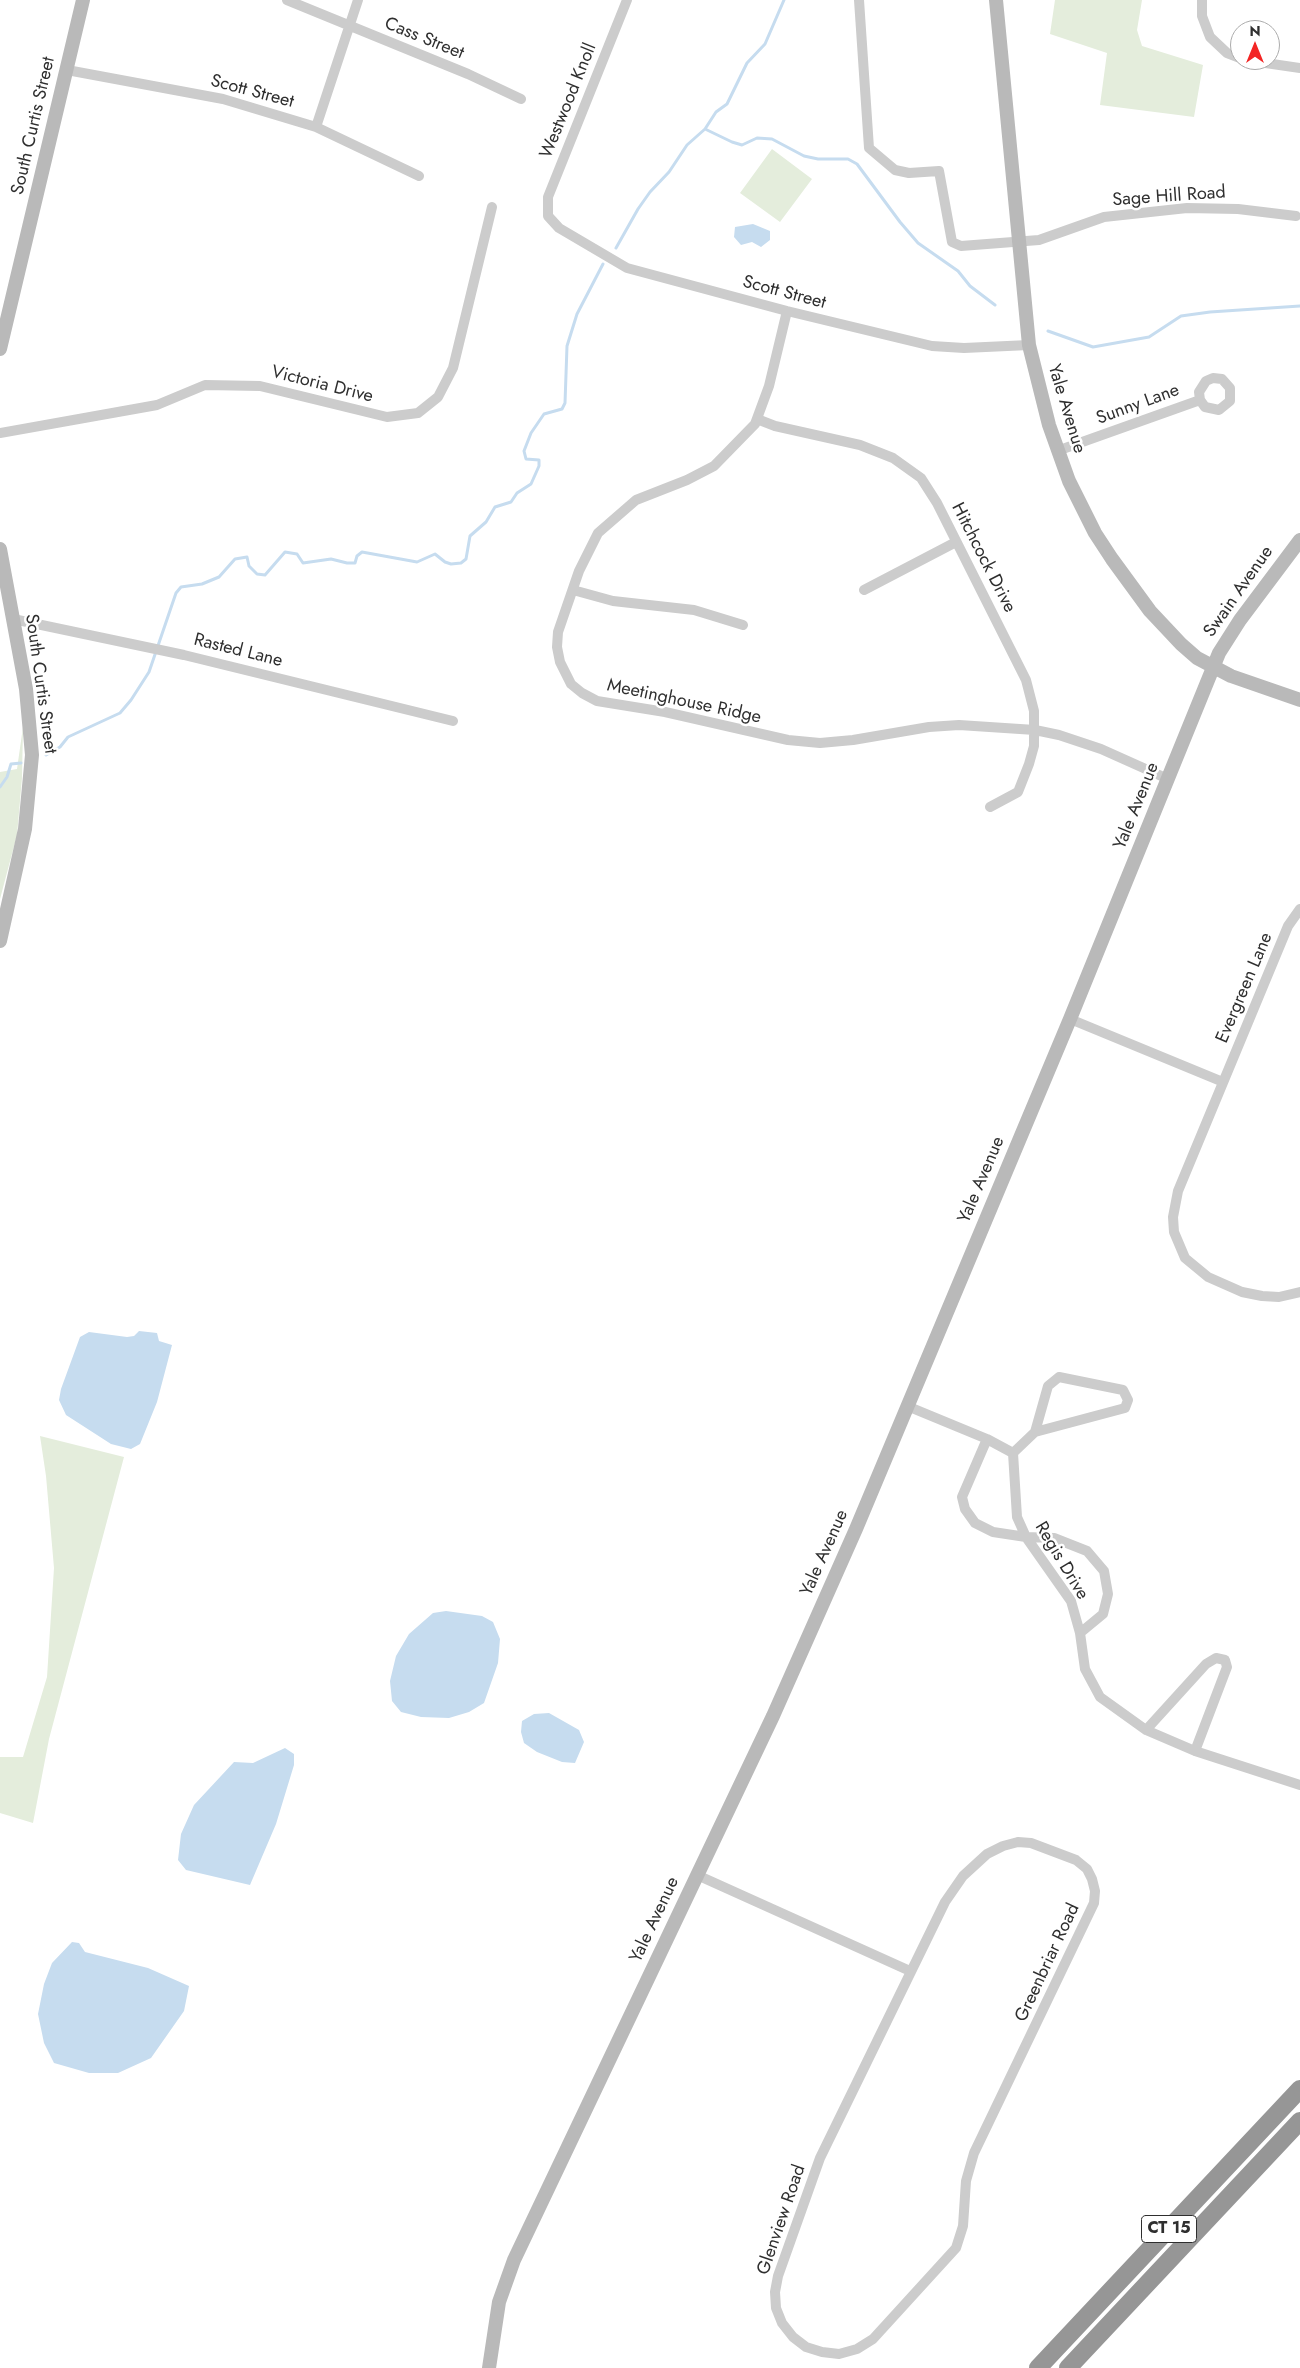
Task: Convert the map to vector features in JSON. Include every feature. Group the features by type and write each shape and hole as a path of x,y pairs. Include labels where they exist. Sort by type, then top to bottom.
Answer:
{"highway":[{"name":"CT 15","path":"1038,2368 1300,2089"},
{"name":"CT 15","path":"1068,2368 1300,2121"}],"street":[{"name":"South Curtis Street","path":"0,349 83,0"},
{"name":"Cass Street","path":"287,0 468,74 521,99"},
{"path":"316,127 358,0"},
{"name":"Westwood Knoll","path":"548,216 548,197 627,0"},
{"name":"Sage Hill Road","path":"860,0 869,148 895,170 909,173 939,171 952,242 961,246 1049,238 1093,221 1116,215 1213,207 1296,216"},
{"name":"Yale Avenue","path":"489,2368 499,2302 514,2260 788,1681 907,1406 1070,1019 1213,667 1182,644 1131,586 1092,526 1069,481 1041,399 1029,345 996,0"},
{"path":"1202,0 1202,16 1210,37 1230,54"},
{"path":"1280,65 1300,68"},
{"name":"Scott Street","path":"67,70 223,99 316,127 419,176"},
{"name":"Victoria Drive","path":"0,433 156,405 205,385 260,386 387,417 418,413 438,397 453,368 492,207"},
{"name":"Scott Street","path":"548,216 560,228 627,268 787,311 932,346 964,348 1029,345"},
{"name":"Meetinghouse Ridge","path":"787,311 769,386 757,418 735,446 714,466 687,480 636,500 598,533 573,590 558,632 557,648 560,662 571,684 582,693 597,700 664,712 762,736 820,743 959,725 1035,730 1059,735 1101,749 1168,779"},
{"name":"Sunny Lane","path":"1058,451 1200,400"},
{"name":"Hitchcock Drive","path":"757,418 775,426 860,446 893,458 921,478 937,503 1026,680 1034,711 1035,730 1029,764 1018,792 990,807"},
{"name":"Swain Avenue","path":"1213,667 1228,637 1300,540"},
{"path":"864,590 956,542"},
{"name":"South Curtis Street","path":"0,549 31,732 32,777 26,829 0,941"},
{"path":"573,590 613,601 694,610 743,626"},
{"name":"Rasted Lane","path":"13,619 164,650 453,721"},
{"path":"1213,667 1300,700"},
{"name":"Evergreen Lane","path":"1300,909 1288,926 1174,1204 1174,1232 1178,1246 1185,1258 1195,1268 1242,1292 1279,1297 1300,1292"},
{"path":"1070,1019 1223,1082"},
{"path":"907,1406 987,1439 1013,1453 1035,1432 1125,1408 1128,1400 1123,1390 1059,1377 1048,1386 1035,1432"},
{"path":"987,1439 962,1497 964,1509 975,1523 993,1532 1026,1537 1054,1538 1087,1551 1104,1570 1108,1594 1103,1614 1080,1633"},
{"name":"Regis Drive","path":"1013,1453 1017,1517 1026,1537 1071,1602 1080,1633 1086,1669 1100,1697 1146,1730 1195,1750 1300,1785"},
{"path":"1146,1730 1206,1664 1216,1658 1225,1660 1227,1667 1195,1750"},
{"name":"Greenbriar Road","path":"910,1971 945,1902 963,1876 987,1854 1003,1846 1018,1842 1031,1842 1066,1854 1087,1869 1095,1891 1090,1915 974,2154"},
{"path":"697,1875 910,1971"},
{"name":"Glenview Road","path":"910,1971 820,2158 778,2276 775,2292 776,2308 782,2323 793,2337 806,2347 822,2352 839,2354 857,2349 873,2338 956,2248 962,2226 966,2181 974,2154"}],"green space":[{"path":"1055,0 1142,0 1137,30 1142,46 1203,65 1194,117 1100,105 1107,53 1050,34"},
{"path":"772,149 812,179 780,222 740,193"},
{"path":"23,727 22,778 17,835 0,899 0,772 17,769"},
{"path":"40,1436 124,1457 49,1739 33,1823 0,1813 0,1757 23,1757 47,1677 54,1568 46,1476"}],"water":[{"path":"753,224 770,231 770,240 761,247 752,242 741,245 734,237 735,227"},
{"path":"139,1331 157,1333 159,1341 172,1345 157,1402 140,1444 131,1449 111,1444 66,1415 59,1400 61,1389 80,1337 89,1332 127,1337 134,1336"},
{"path":"446,1611 482,1616 493,1622 500,1639 498,1663 484,1703 469,1712 449,1718 421,1717 401,1712 392,1701 390,1681 396,1656 409,1634 433,1613"},
{"path":"549,1713 579,1730 584,1742 575,1763 562,1762 537,1752 524,1743 521,1732 522,1721 534,1714"},
{"path":"285,1748 294,1754 294,1765 276,1824 250,1885 186,1870 178,1860 181,1834 194,1805 234,1762 253,1763"},
{"path":"72,1942 79,1943 85,1952 148,1968 189,1986 184,2011 151,2058 118,2073 89,2073 54,2063 44,2043 38,2014 44,1984 52,1963"}],"waterway":[{"path":"616,248 650,192 669,172 687,145 705,129 716,112 727,104 747,63 765,44 784,0"},
{"path":"705,129 742,145 757,138 772,139 804,156 818,159 848,159 857,164 918,243 958,271 970,286 995,305"},
{"path":"46,755 60,747 68,737 120,713 149,672 176,593 181,587 202,584 219,577 235,559 247,557 249,566 257,574 265,575 285,552 297,554 303,563 331,559 355,563 357,556 362,552 417,562 435,554 451,564 461,563 466,559 470,536 486,522 495,507 511,502 517,493 531,484 539,466 539,460 526,459 524,451 531,433 544,414 562,409 565,403 567,346 577,314 603,264"},
{"path":"1048,331 1093,347 1149,337 1181,316 1210,312 1300,306"},
{"path":"0,787 7,777 11,764 21,763"}]}
